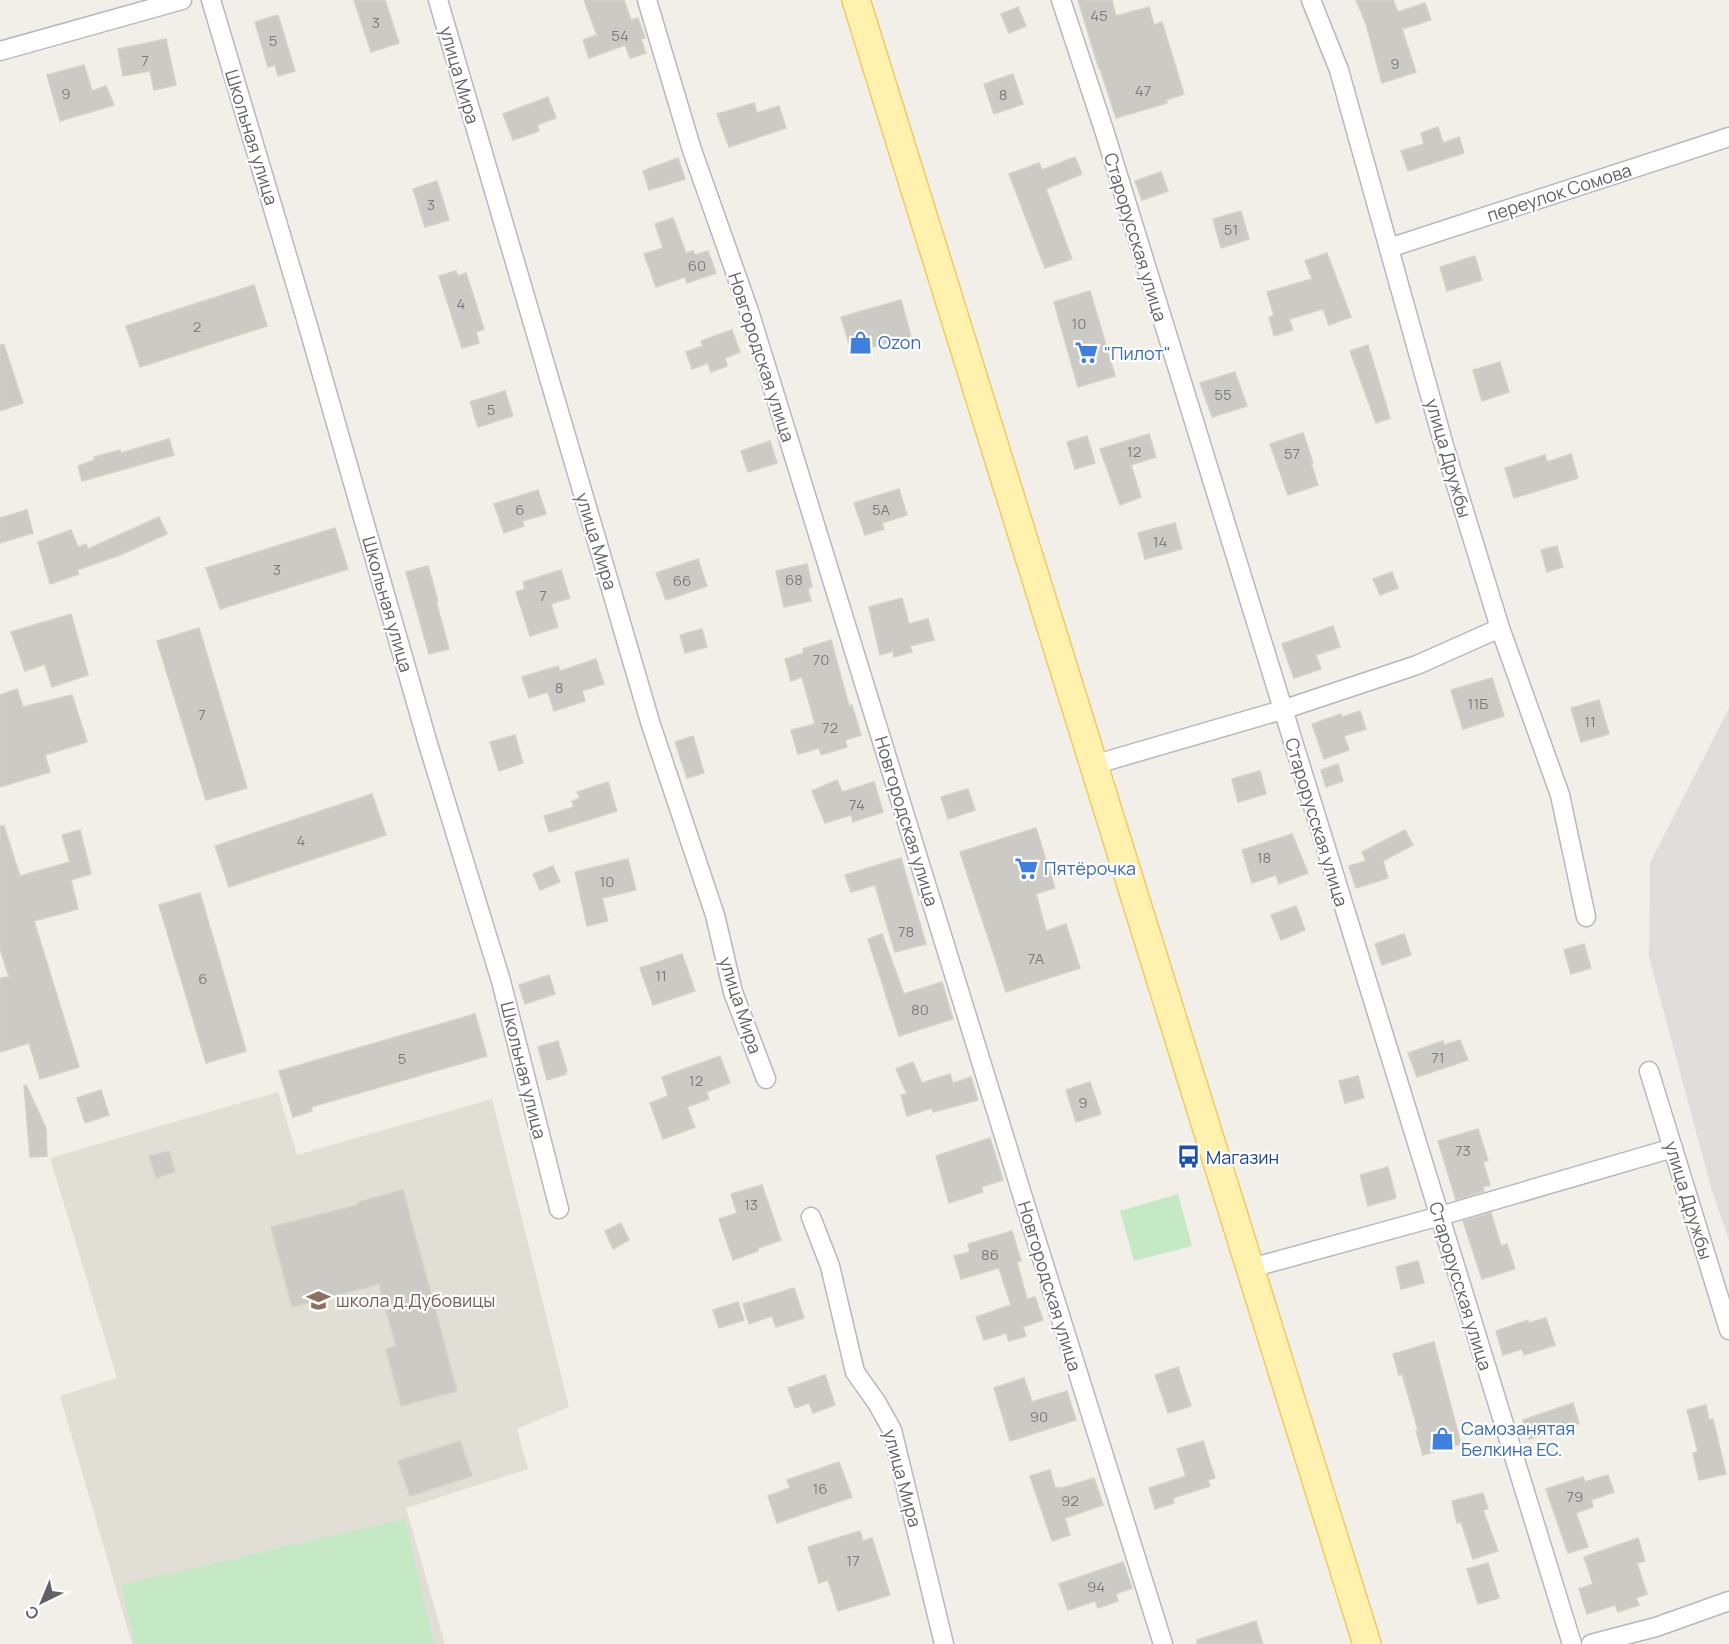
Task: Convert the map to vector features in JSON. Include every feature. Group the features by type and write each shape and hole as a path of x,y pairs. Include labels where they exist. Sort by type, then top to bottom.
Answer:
{"main road":[{"path":"856,0 1367,1644"}],"street":[{"path":"0,51 182,0"},
{"name":"Школьная улица","path":"211,0 428,744 501,981 559,1209"},
{"name":"улица Мира","path":"438,0 651,725 715,915 733,992 766,1079"},
{"name":"Новгородская улица","path":"647,0 692,150 756,332 1024,1204 1163,1644"},
{"name":"Старорусская улица","path":"1061,0 1104,130 1572,1644"},
{"name":"улица Дружбы","path":"1311,0 1340,70 1445,450 1500,628 1560,795 1586,916"},
{"name":"переулок Сомова","path":"1389,248 1729,136"},
{"path":"1093,765 1282,710 1417,665 1500,628"},
{"name":"улица Дружбы","path":"1649,1071 1729,1329"},
{"path":"1251,1268 1673,1148"},
{"name":"улица Мира","path":"811,1217 830,1266 855,1372 878,1403 892,1430 944,1644"},
{"path":"1591,1644 1656,1627 1729,1601"}],"shaded area":[{"path":"1729,708 1729,1240 1712,1191 1649,957 1650,863"},
{"name":"школа д.Дубовицы","path":"278,1092 297,1155 492,1099 569,1407 517,1429 528,1469 406,1508 445,1644 132,1644 60,1396 117,1378 50,1158"}],"green space":[{"path":"1178,1194 1192,1246 1134,1261 1120,1211"},
{"path":"405,1519 434,1644 135,1644 121,1585"}],"building":[{"path":"354,0 385,0 399,43 371,52"},
{"path":"584,0 624,0 631,20 638,18 645,38 641,39 646,53 630,58 625,45 589,58 583,40 597,35"},
{"path":"1078,0 1112,0 1116,16 1149,7 1154,25 1162,22 1184,94 1166,100 1167,103 1116,118"},
{"path":"1356,0 1393,0 1398,12 1425,3 1431,20 1402,29 1416,72 1382,83 1366,24"},
{"path":"1018,7 1026,26 1009,33 1001,14"},
{"path":"278,15 295,71 278,76 275,65 268,67 255,22"},
{"path":"166,39 176,85 154,90 150,71 123,76 118,49"},
{"path":"84,65 92,91 106,86 114,105 60,121 47,75"},
{"path":"1013,74 1023,104 994,114 984,84"},
{"path":"548,97 556,118 537,125 539,131 513,140 503,114"},
{"path":"754,103 757,113 779,106 786,128 729,147 717,114"},
{"path":"1438,127 1443,143 1459,137 1464,153 1408,171 1401,151 1424,144 1421,133"},
{"path":"1075,157 1082,174 1046,189 1072,259 1045,268 1009,174 1039,163 1042,170"},
{"path":"678,158 685,179 649,190 643,171"},
{"path":"1161,172 1168,191 1142,200 1135,181"},
{"path":"437,181 449,220 425,227 413,189"},
{"path":"1241,211 1249,239 1221,248 1213,219"},
{"path":"673,218 686,253 693,251 695,255 708,251 716,273 687,283 685,277 656,287 644,254 663,248 655,224"},
{"path":"1327,253 1351,317 1329,325 1323,309 1289,319 1293,330 1274,336 1269,317 1274,316 1267,292 1312,279 1305,261"},
{"path":"1475,256 1482,280 1447,291 1440,267"},
{"path":"456,271 458,276 466,273 484,329 476,332 479,343 462,348 439,276"},
{"path":"254,285 267,326 140,367 126,326"},
{"path":"1090,291 1115,376 1078,387 1054,302"},
{"path":"901,300 911,336 852,353 841,317"},
{"path":"732,330 740,352 725,358 727,366 711,372 708,363 692,369 686,352 703,346 701,341"},
{"path":"0,345 4,345 23,403 0,411"},
{"path":"1368,345 1390,418 1376,423 1350,351"},
{"path":"1500,362 1509,392 1482,401 1473,370"},
{"path":"1235,372 1247,406 1212,417 1200,383"},
{"path":"505,391 513,416 478,427 470,402"},
{"path":"1303,433 1318,485 1288,495 1270,444"},
{"path":"1149,434 1156,457 1131,465 1141,497 1120,505 1100,449"},
{"path":"1087,436 1095,463 1075,469 1067,442"},
{"path":"169,439 174,455 82,481 78,466 95,460 94,457 120,450 121,453"},
{"path":"770,441 777,463 748,472 741,451"},
{"path":"1571,454 1578,478 1514,498 1505,468 1545,455 1547,462"},
{"path":"899,489 907,515 882,523 884,529 865,535 854,503"},
{"path":"538,490 546,514 522,521 524,526 504,533 494,504"},
{"path":"27,510 33,533 0,543 0,518"},
{"path":"159,517 167,534 120,555 77,570 79,574 50,584 38,542 71,530 78,547 86,544 88,549"},
{"path":"1175,523 1182,549 1145,559 1138,533"},
{"path":"335,528 348,569 220,609 206,568"},
{"path":"1557,546 1563,567 1547,572 1541,550"},
{"path":"698,559 707,586 666,600 656,573"},
{"path":"807,564 812,587 808,588 811,601 784,607 776,571"},
{"path":"428,566 449,649 429,654 406,572"},
{"path":"561,570 570,598 551,604 558,627 530,636 516,592 525,589 523,582"},
{"path":"1392,572 1398,588 1380,595 1373,579"},
{"path":"902,598 909,624 928,619 934,640 910,646 912,652 894,657 893,651 880,655 869,607"},
{"path":"71,614 88,675 52,687 45,664 25,671 11,632"},
{"path":"1333,626 1340,647 1316,655 1321,669 1294,678 1282,644"},
{"path":"199,628 247,788 206,800 157,641"},
{"path":"702,629 707,647 685,653 680,635"},
{"path":"831,640 849,706 852,705 861,735 845,740 847,747 821,755 819,748 798,754 791,730 815,724 802,677 791,681 785,659 804,653 803,649"},
{"path":"596,659 604,684 582,691 585,701 554,711 548,692 529,698 522,677 558,666 560,671"},
{"path":"1492,678 1504,716 1463,729 1451,690"},
{"path":"17,689 23,707 72,695 87,742 45,755 50,772 0,787 0,695"},
{"path":"1599,700 1609,734 1581,742 1571,708"},
{"path":"1360,711 1366,729 1344,736 1349,750 1324,759 1312,724 1341,714 1342,717"},
{"path":"515,735 523,763 499,771 490,742"},
{"path":"693,736 704,773 687,778 675,742"},
{"path":"1338,764 1343,781 1326,787 1321,770"},
{"path":"1260,771 1266,794 1238,802 1232,779"},
{"path":"837,780 842,792 874,782 883,812 853,822 851,815 825,823 812,791"},
{"path":"608,782 617,811 549,832 544,816 574,807 572,801 580,798 577,792"},
{"path":"968,789 975,810 948,819 941,797"},
{"path":"372,794 386,835 229,887 215,846"},
{"path":"0,826 4,826 20,876 70,862 62,835 80,830 91,874 71,880 78,909 34,921 79,1067 40,1079 29,1043 0,1052 0,978 9,977 0,949"},
{"path":"1036,828 1055,888 1036,894 1046,931 1066,924 1080,968 1006,992 960,852"},
{"path":"1405,830 1413,845 1383,861 1388,878 1356,888 1349,866 1366,861 1362,852"},
{"path":"1292,834 1308,873 1279,884 1276,875 1252,883 1242,850"},
{"path":"901,858 926,944 895,952 875,885 851,892 845,875"},
{"path":"628,859 636,890 602,898 608,921 587,926 575,872"},
{"path":"553,866 560,882 540,890 533,874"},
{"path":"200,893 246,1051 206,1063 159,905"},
{"path":"1296,906 1305,930 1281,940 1271,915"},
{"path":"882,934 904,994 942,982 953,1019 899,1036 868,939"},
{"path":"1404,934 1411,955 1382,965 1375,944"},
{"path":"1584,944 1591,968 1571,974 1564,950"},
{"path":"682,954 695,991 653,1005 640,968"},
{"path":"549,975 555,994 525,1004 519,985"},
{"path":"475,1014 487,1056 311,1107 312,1111 293,1117 279,1071"},
{"path":"1460,1040 1468,1060 1417,1077 1408,1053 1443,1041 1444,1045"},
{"path":"558,1041 567,1071 565,1071 566,1074 547,1080 538,1047"},
{"path":"720,1056 730,1083 706,1092 709,1099 687,1107 695,1127 663,1139 650,1103 668,1096 662,1077"},
{"path":"913,1062 922,1083 950,1074 953,1083 971,1077 978,1100 933,1112 932,1108 907,1116 901,1095 907,1094 896,1069"},
{"path":"1358,1076 1364,1098 1345,1103 1339,1081"},
{"path":"1090,1082 1101,1114 1076,1122 1066,1090"},
{"path":"26,1085 46,1128 47,1156 30,1157 24,1086"},
{"path":"101,1090 109,1115 85,1123 77,1098"},
{"path":"1478,1129 1488,1160 1483,1162 1490,1185 1483,1187 1484,1191 1456,1200 1438,1141"},
{"path":"990,1138 1003,1180 981,1187 983,1192 949,1203 936,1156"},
{"path":"169,1151 175,1172 156,1178 149,1156"},
{"path":"1388,1167 1396,1198 1368,1206 1360,1175"},
{"path":"762,1185 781,1240 733,1260 719,1219 737,1213 731,1194"},
{"path":"403,1190 457,1391 401,1406 386,1349 396,1346 379,1284 292,1307 271,1227 358,1205 358,1202"},
{"path":"1491,1213 1501,1246 1507,1244 1515,1269 1482,1279 1463,1221"},
{"path":"621,1223 629,1240 613,1249 605,1231"},
{"path":"1012,1231 1021,1261 1017,1262 1027,1299 1035,1297 1043,1320 1023,1327 1026,1336 1009,1341 1006,1333 984,1340 976,1317 1011,1305 999,1268 961,1279 954,1256 970,1252 968,1244"},
{"path":"1418,1261 1424,1283 1401,1289 1396,1267"},
{"path":"794,1288 804,1318 776,1327 772,1316 749,1324 743,1304"},
{"path":"738,1302 744,1320 719,1328 713,1310"},
{"path":"1546,1318 1555,1345 1524,1355 1522,1349 1503,1355 1496,1331 1528,1320 1529,1323"},
{"path":"1434,1342 1461,1444 1423,1455 1402,1374 1399,1375 1393,1354"},
{"path":"1178,1367 1191,1406 1168,1413 1155,1375"},
{"path":"825,1375 835,1405 813,1413 809,1403 795,1408 788,1388"},
{"path":"1024,1378 1032,1402 1067,1391 1076,1420 1010,1441 994,1388"},
{"path":"1573,1403 1579,1423 1529,1439 1523,1420"},
{"path":"1706,1405 1709,1420 1713,1419 1726,1474 1699,1480 1693,1453 1698,1452 1687,1410"},
{"path":"460,1441 472,1476 410,1496 398,1461"},
{"path":"1203,1441 1215,1478 1208,1480 1210,1486 1173,1498 1174,1503 1155,1509 1149,1488 1186,1476 1177,1449"},
{"path":"839,1462 852,1497 777,1523 768,1496 790,1488 787,1480"},
{"path":"1050,1470 1055,1488 1059,1487 1059,1489 1094,1478 1103,1505 1065,1518 1070,1535 1052,1541 1030,1476"},
{"path":"1608,1475 1614,1492 1591,1500 1593,1507 1576,1513 1588,1547 1568,1553 1546,1489 1583,1477 1585,1482"},
{"path":"1483,1493 1488,1509 1483,1510 1498,1551 1473,1559 1461,1522 1457,1523 1452,1501"},
{"path":"860,1531 863,1541 872,1538 890,1595 838,1611 828,1580 819,1583 808,1547"},
{"path":"1638,1538 1645,1561 1637,1563 1647,1594 1636,1598 1639,1605 1618,1612 1615,1605 1587,1614 1579,1589 1593,1584 1584,1557"},
{"path":"1123,1562 1132,1588 1116,1594 1118,1601 1098,1608 1095,1601 1068,1610 1059,1584"},
{"path":"1488,1563 1499,1598 1478,1604 1467,1569"},
{"path":"1256,1621 1263,1644 1197,1644 1197,1640"}],"place":[{"name":"Ozon","path":"860,342"},
{"name":"\"Пилот\"","path":"1086,353"},
{"name":"Пятёрочка","path":"1026,868"},
{"name":"Магазин","path":"1188,1157"},
{"name":"школа д.Дубовицы","path":"318,1300"},
{"name":"Самозанятая Белкина ЕС.","path":"1443,1438"}]}
